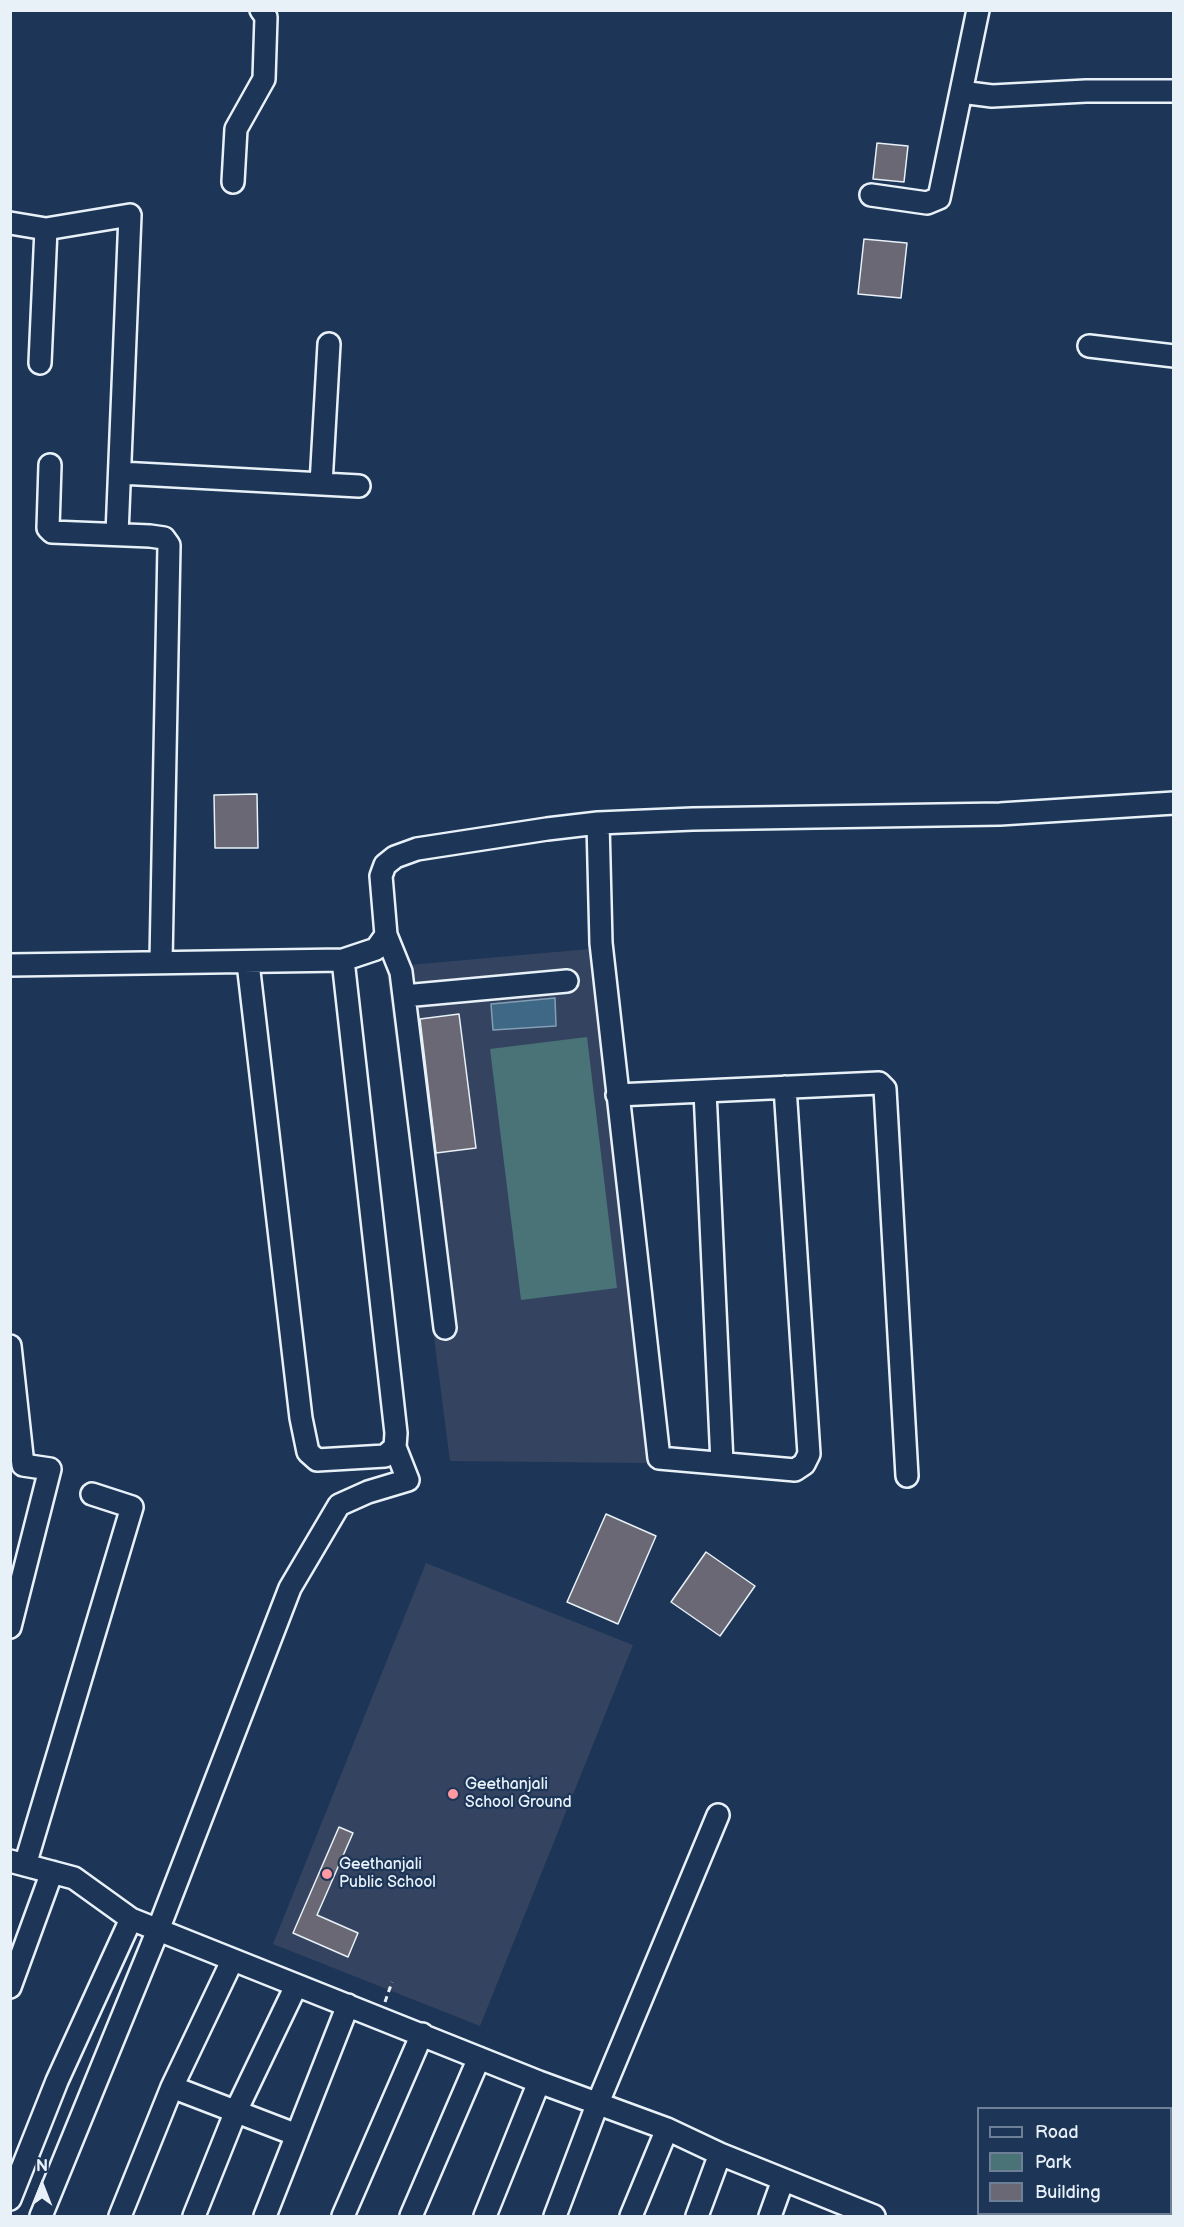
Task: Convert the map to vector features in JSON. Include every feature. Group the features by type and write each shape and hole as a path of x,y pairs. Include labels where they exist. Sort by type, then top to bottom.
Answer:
{"street":[{"path":"233,182 236,129 264,79 266,17 261,10"},
{"path":"871,195 927,203 939,198 978,10"},
{"path":"961,92 992,96 1086,90 1173,91"},
{"path":"10,223 46,229 130,215 117,534"},
{"path":"40,363 46,229"},
{"path":"321,484 329,344"},
{"path":"1089,346 1173,356"},
{"path":"50,465 48,528 52,532 164,538 169,545 161,961"},
{"path":"120,473 358,486"},
{"path":"445,1328 401,972 386,935 381,876 385,865 395,857 417,849 598,823 790,816 1000,814 1173,804"},
{"path":"598,823 601,943 659,1458 795,1470 804,1464 809,1454 785,1087"},
{"path":"10,965 343,960 376,949 386,935"},
{"path":"40,2217 158,1930 290,1588 339,1505 368,1492 408,1480 395,1447 396,1433 343,960"},
{"path":"248,963 299,1405 308,1452 317,1460 370,1458 385,1456 395,1447"},
{"path":"404,996 567,981"},
{"path":"617,1095 879,1083 885,1089 907,1476"},
{"path":"705,1091 722,1464"},
{"path":"10,1346 17,1463 50,1469 10,1627"},
{"path":"92,1494 132,1507 18,1863 74,1878 131,1919 232,1961 422,2034 597,2105 667,2129 783,2180 842,2211 874,2217"},
{"path":"555,2217 597,2105 718,1815"},
{"path":"10,1987 52,1872"},
{"path":"10,2199 15,2174 131,1919"},
{"path":"120,2217 172,2087 232,1961"},
{"path":"194,2217 236,2111 296,1986"},
{"path":"265,2217 348,2005"},
{"path":"343,2217 422,2034"},
{"path":"411,2217 479,2058"},
{"path":"485,2217 539,2082"},
{"path":"172,2087 297,2135"},
{"path":"632,2217 667,2129"},
{"path":"697,2217 720,2154"},
{"path":"770,2217 783,2180"}],"shaded area":[{"path":"590,949 648,1463 450,1461 386,967"},
{"path":"555,998 556,1026 493,1030 491,1004"},
{"name":"Geethanjali School Ground","path":"426,1563 633,1645 480,2026 273,1944"}],"green space":[{"path":"587,1037 617,1288 521,1300 490,1049"}],"building":[{"path":"877,143 908,146 904,182 873,179"},
{"path":"864,239 907,243 901,298 858,294"},
{"path":"257,794 258,848 215,848 214,795"},
{"path":"459,1014 476,1148 436,1153 420,1019"},
{"path":"606,1514 656,1536 618,1624 567,1602"},
{"path":"706,1552 755,1586 720,1636 671,1602"},
{"name":"Geethanjali Public School","path":"339,1827 353,1833 317,1915 358,1933 348,1957 293,1933"}],"place":[{"name":"Geethanjali School Ground","path":"453,1794"},
{"name":"Geethanjali Public School","path":"327,1874"}]}
